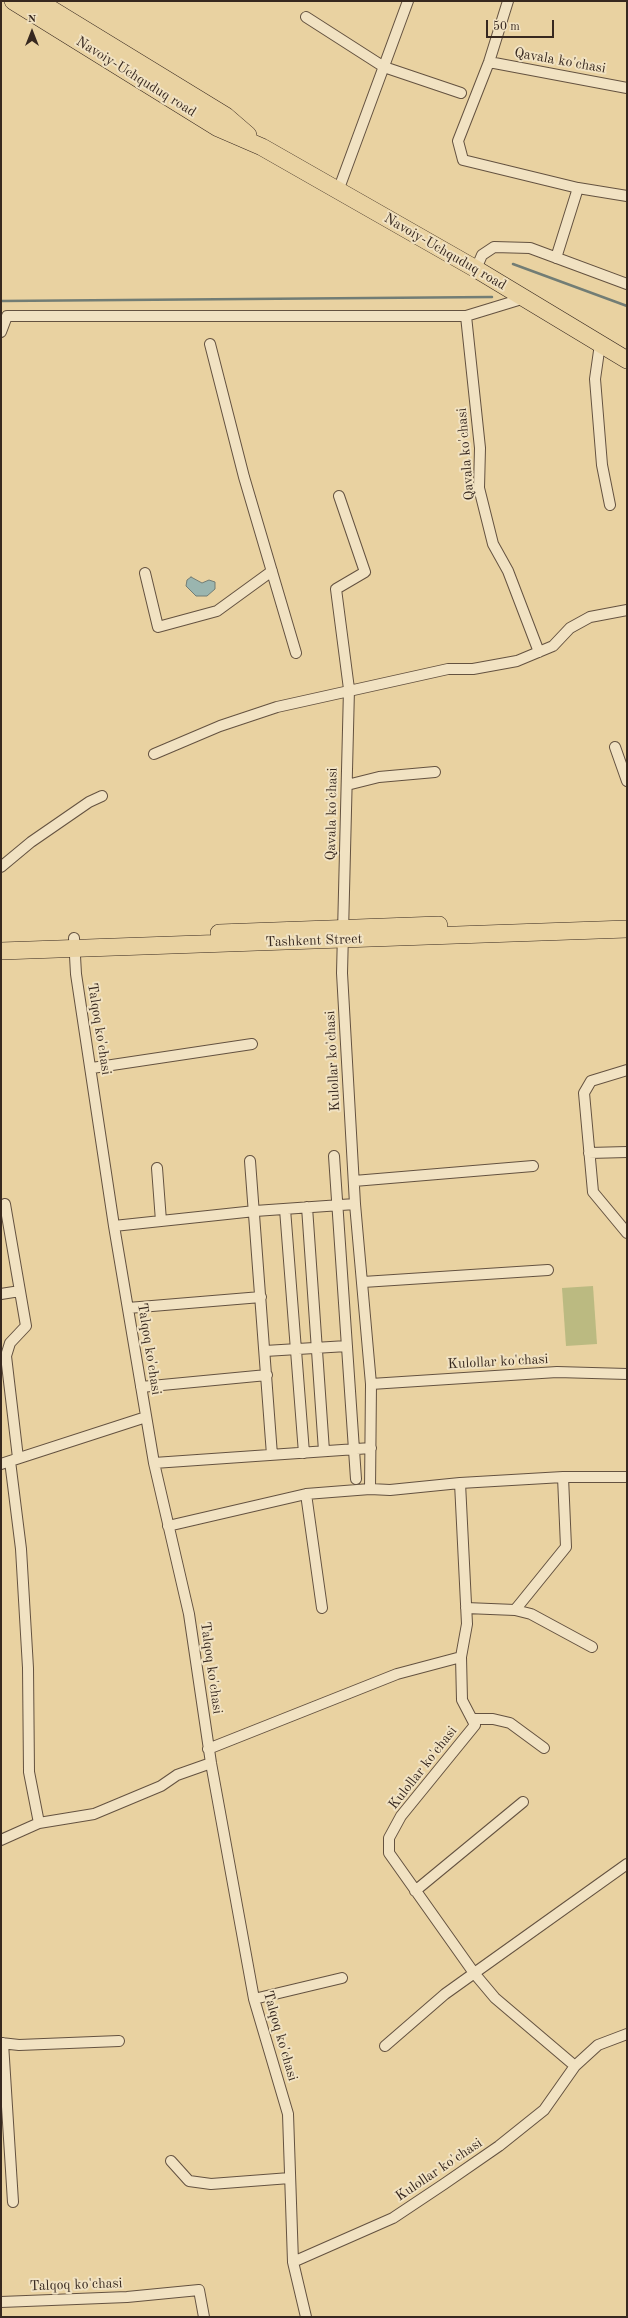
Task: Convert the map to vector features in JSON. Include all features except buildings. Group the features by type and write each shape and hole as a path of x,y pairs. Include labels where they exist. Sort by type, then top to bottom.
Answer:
{"highway":[{"name":"Navoiy-Uchquduq road","path":"12,1 218,128 262,147 476,269 627,360"},
{"name":"Navoiy-Uchquduq road","path":"38,1 226,116 262,147"},
{"name":"Tashkent Street","path":"343,934 627,919"},
{"name":"Tashkent Street","path":"1,941 74,943 343,934 627,929"},
{"name":"Tashkent Street","path":"1,951 74,943"}],"street":[{"path":"338,191 408,1"},
{"path":"508,1 488,62 458,141 463,160 578,188 627,196"},
{"path":"306,17 384,67 461,93"},
{"name":"Qavala ko'chasi","path":"488,62 627,88"},
{"path":"556,258 578,188"},
{"path":"476,269 482,255 494,247 530,248 627,284"},
{"path":"1,332 7,316 466,316 525,298"},
{"name":"Qavala ko'chasi","path":"466,316 480,448 480,488 493,544 508,571 539,652"},
{"path":"210,344 244,477 296,653"},
{"path":"600,344 595,379 602,465 610,506"},
{"name":"Qavala ko'chasi","path":"339,496 365,572 336,589 349,689 343,934"},
{"path":"145,573 158,627 217,611 272,571"},
{"path":"154,754 220,726 277,707 349,689 448,669 472,669 517,661 553,646 570,628 590,617 627,610"},
{"path":"615,747 627,781"},
{"path":"347,785 379,777 436,772"},
{"path":"1,867 31,842 89,802 102,796"},
{"name":"Kulollar ko'chasi","path":"343,934 342,973 355,1204 371,1384 370,1489"},
{"name":"Talqoq ko'chasi","path":"74,943 114,1226 154,1463 189,1614 208,1749 254,1999 288,2114 293,2262 306,2317"},
{"path":"92,1068 252,1044"},
{"path":"627,1070 591,1081 584,1093 593,1192 627,1233"},
{"path":"589,1153 627,1152"},
{"path":"334,1156 356,1479"},
{"path":"250,1160 272,1455"},
{"path":"354,1181 533,1166"},
{"path":"157,1168 161,1221"},
{"path":"5,1204 26,1326 10,1343 6,1356 10,1461 21,1548 28,1668 29,1772 39,1823"},
{"path":"114,1226 255,1211 355,1204"},
{"path":"307,1207 324,1451"},
{"path":"285,1209 304,1452"},
{"path":"363,1282 548,1270"},
{"path":"1,1294 20,1291"},
{"path":"128,1308 261,1297"},
{"path":"265,1351 347,1346"},
{"name":"Kulollar ko'chasi","path":"371,1384 557,1372 627,1374"},
{"path":"141,1387 267,1375"},
{"path":"10,1461 146,1417"},
{"path":"154,1463 371,1448"},
{"path":"168,1526 306,1494 370,1489 390,1490 460,1483 563,1477 627,1477"},
{"path":"515,1610 566,1547 563,1477"},
{"name":"Kulollar ko'chasi","path":"460,1483 467,1624 461,1657 462,1700 475,1725 401,1816 389,1838 389,1854 474,1974 496,1998 575,2066"},
{"path":"306,1494 322,1608"},
{"path":"466,1608 515,1610 532,1614 592,1647"},
{"path":"208,1749 397,1674 461,1657"},
{"path":"472,1719 493,1719 510,1723 544,1748"},
{"path":"1,1840 39,1823 94,1814 161,1786 177,1775 211,1763"},
{"path":"415,1891 523,1802"},
{"path":"385,2046 445,1994 627,1864"},
{"path":"254,1999 342,1978"},
{"name":"Kulollar ko'chasi","path":"293,2262 393,2218 444,2184 499,2146 544,2110 575,2066 598,2045 627,2034"},
{"path":"14,2202 2,2043 19,2045 119,2041"},
{"path":"171,2161 189,2181 211,2184 290,2178"},
{"name":"Talqoq ko'chasi","path":"1,2302 127,2297 199,2290 204,2317"}],"shaded area":[{"path":"593,1286 597,1344 566,1346 562,1288"}],"water":[{"path":"191,577 202,583 209,580 215,582 215,589 207,596 196,596 186,586 187,580"}],"waterway":[{"path":"513,264 627,306"},
{"path":"1,301 492,297"}]}
